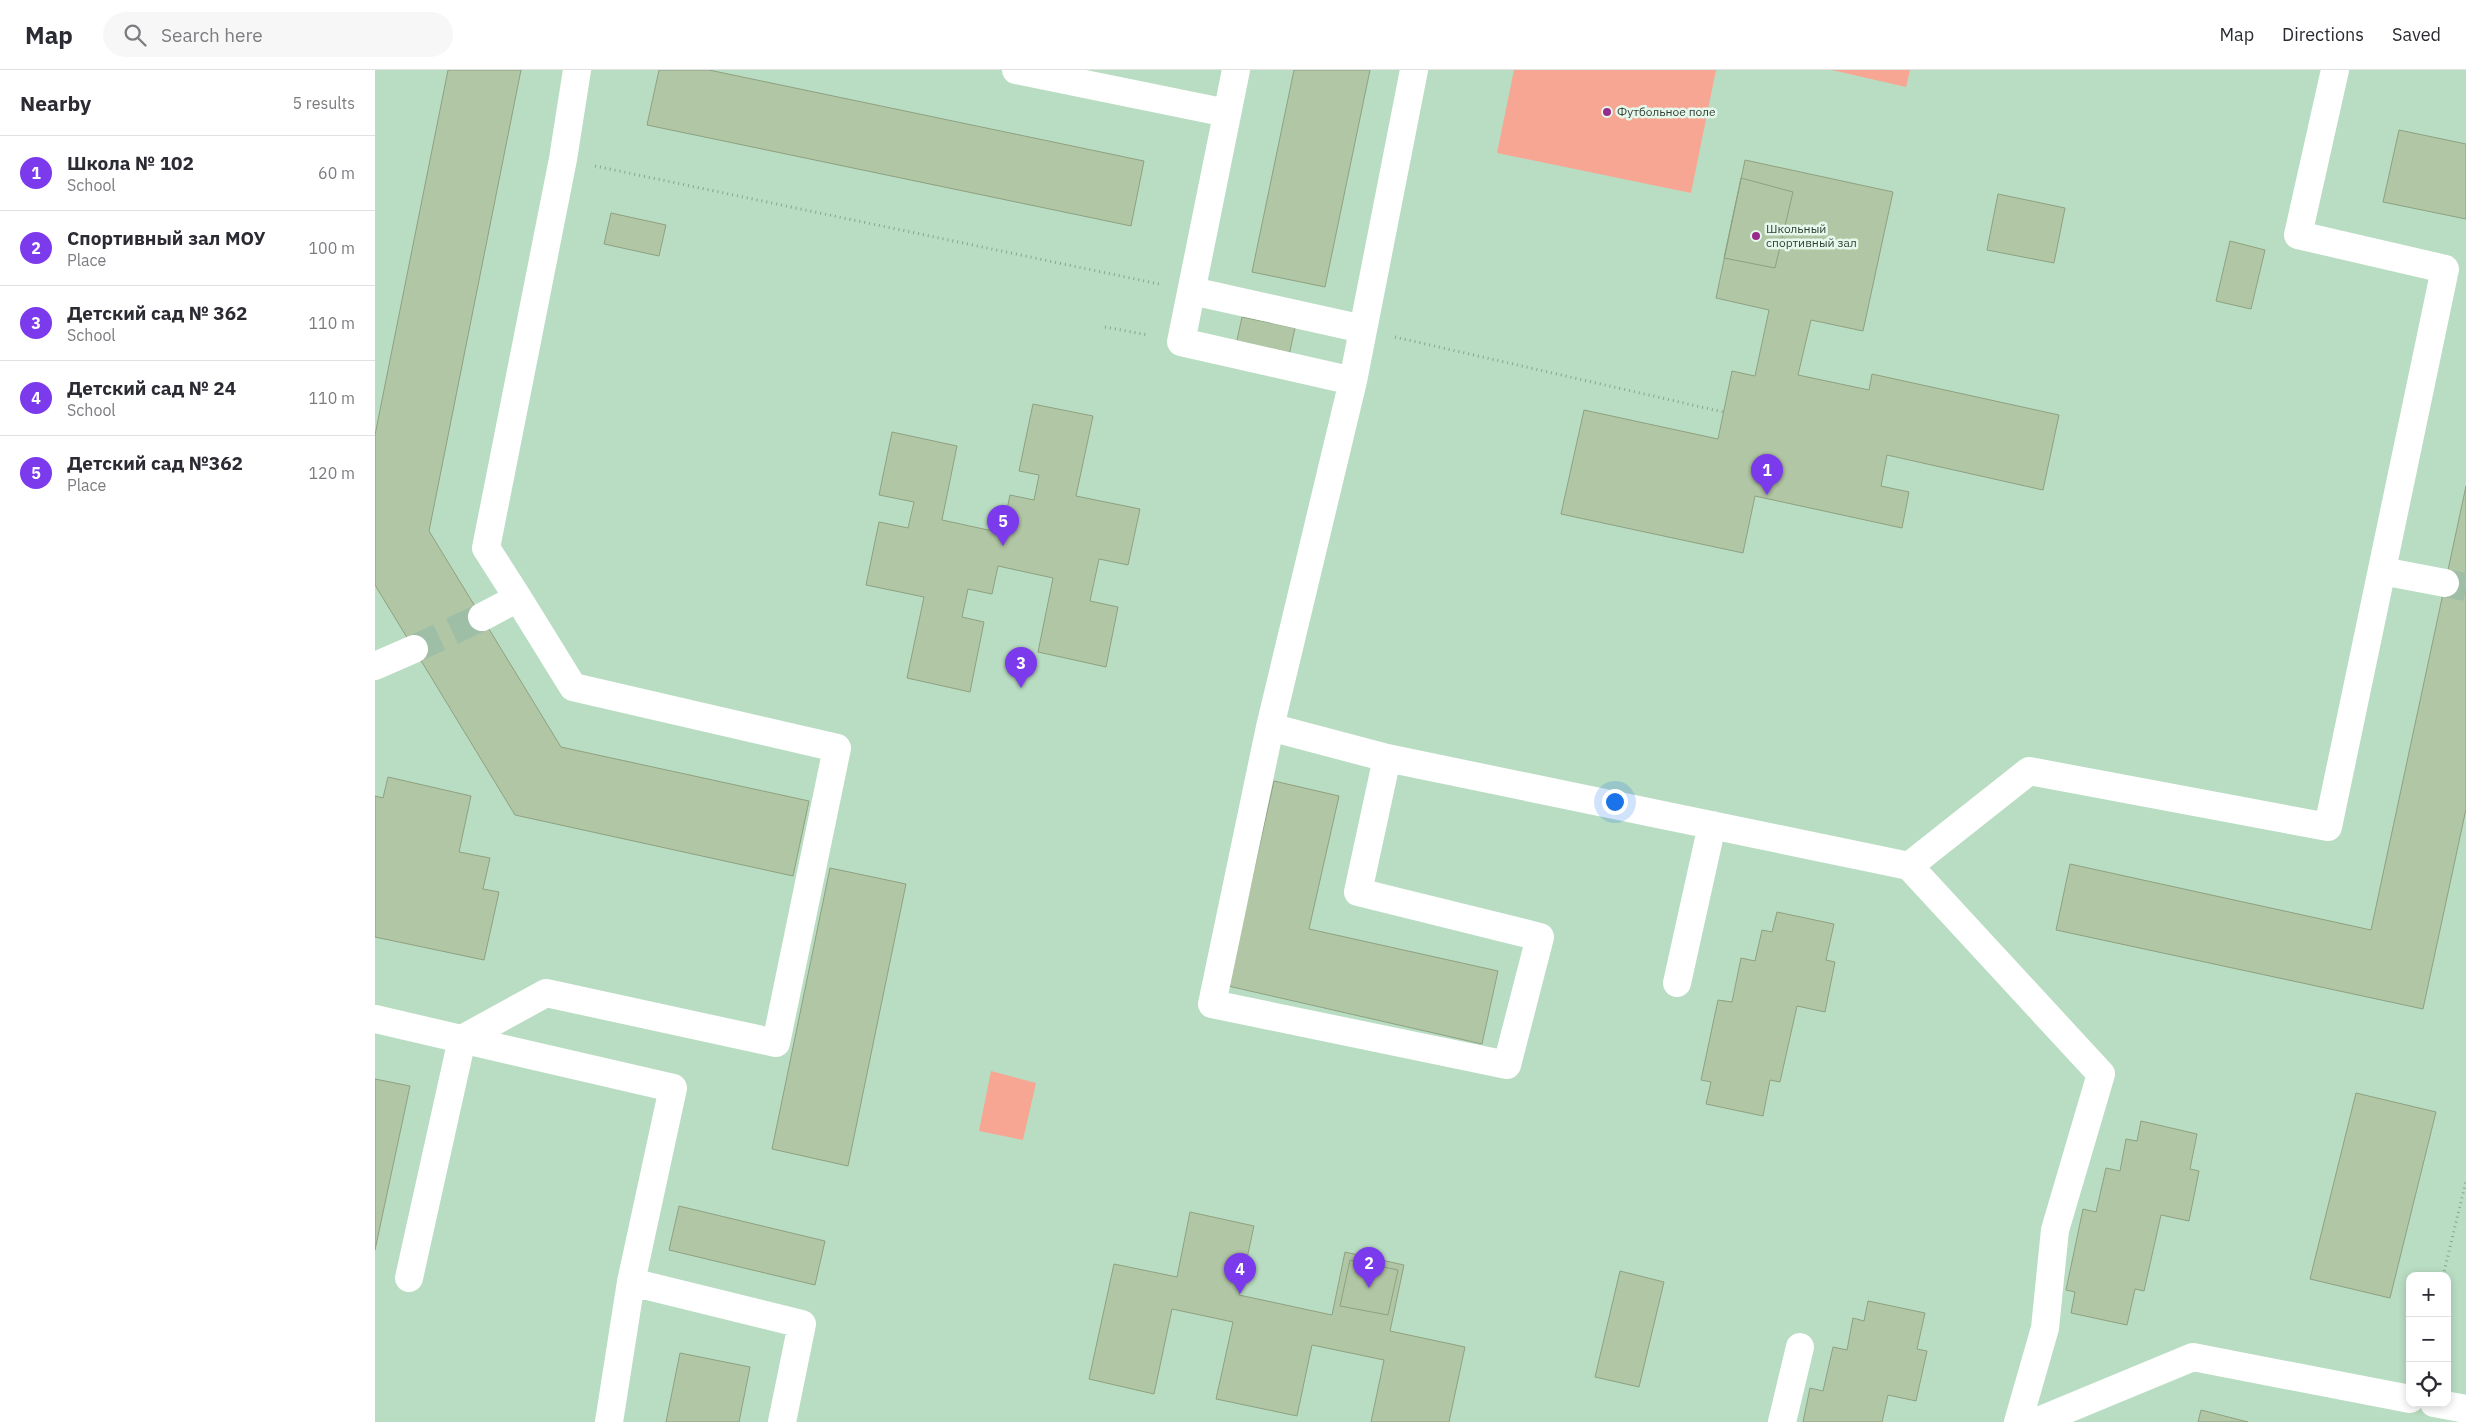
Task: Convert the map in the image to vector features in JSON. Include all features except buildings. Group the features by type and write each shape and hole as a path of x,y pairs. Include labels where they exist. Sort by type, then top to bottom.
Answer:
{"street":[{"path":"409,1278 462,1039 546,992 776,1043 837,748 573,687 486,548 563,159 577,70"},
{"path":"1016,70 1227,113"},
{"path":"1236,70 1181,342 1353,381"},
{"path":"1387,758 1358,892 1540,937 1507,1066 1212,1004 1270,727 1353,381 1414,70"},
{"path":"1909,866 2029,771 2328,827 2445,269 2298,236 2335,70"},
{"path":"1192,291 1363,329"},
{"path":"2382,572 2445,583"},
{"path":"482,617 518,598"},
{"path":"375,666 414,649"},
{"path":"1270,727 1387,758 1909,866 2101,1074 2055,1230 2045,1328 2018,1422"},
{"path":"1677,982 1712,825"},
{"path":"375,1019 673,1088 631,1282 609,1422"},
{"path":"631,1282 802,1324 782,1422"},
{"path":"1783,1422 1799,1347"},
{"path":"2035,1422 2193,1357 2406,1398"},
{"path":"2451,1407 2466,1410"}],"path":[{"path":"563,159 1192,291"},
{"path":"1105,327 1181,342"},
{"path":"1363,329 1723,412"},
{"path":"2444,1272 2466,1181"}],"shaded area":[{"name":"Футбольное поле","path":"1514,70 1716,70 1691,193 1497,153"},
{"path":"1832,70 1910,70 1906,87"},
{"path":"991,1071 1036,1083 1023,1140 979,1131"}],"tunnel":[{"path":"2445,583 2466,587"},
{"path":"414,649 482,617"}],"place":[{"name":"Футбольное поле","path":"1607,112"},
{"name":"Школьный спортивный зал","path":"1756,236"},
{"name":"Школа № 102","path":"1767,495"},
{"name":"Детский сад №362","path":"1003,546"},
{"name":"Детский сад № 362","path":"1021,688"},
{"name":"Спортивный зал МОУ","path":"1369,1288"},
{"name":"Детский сад № 24","path":"1240,1294"}]}
